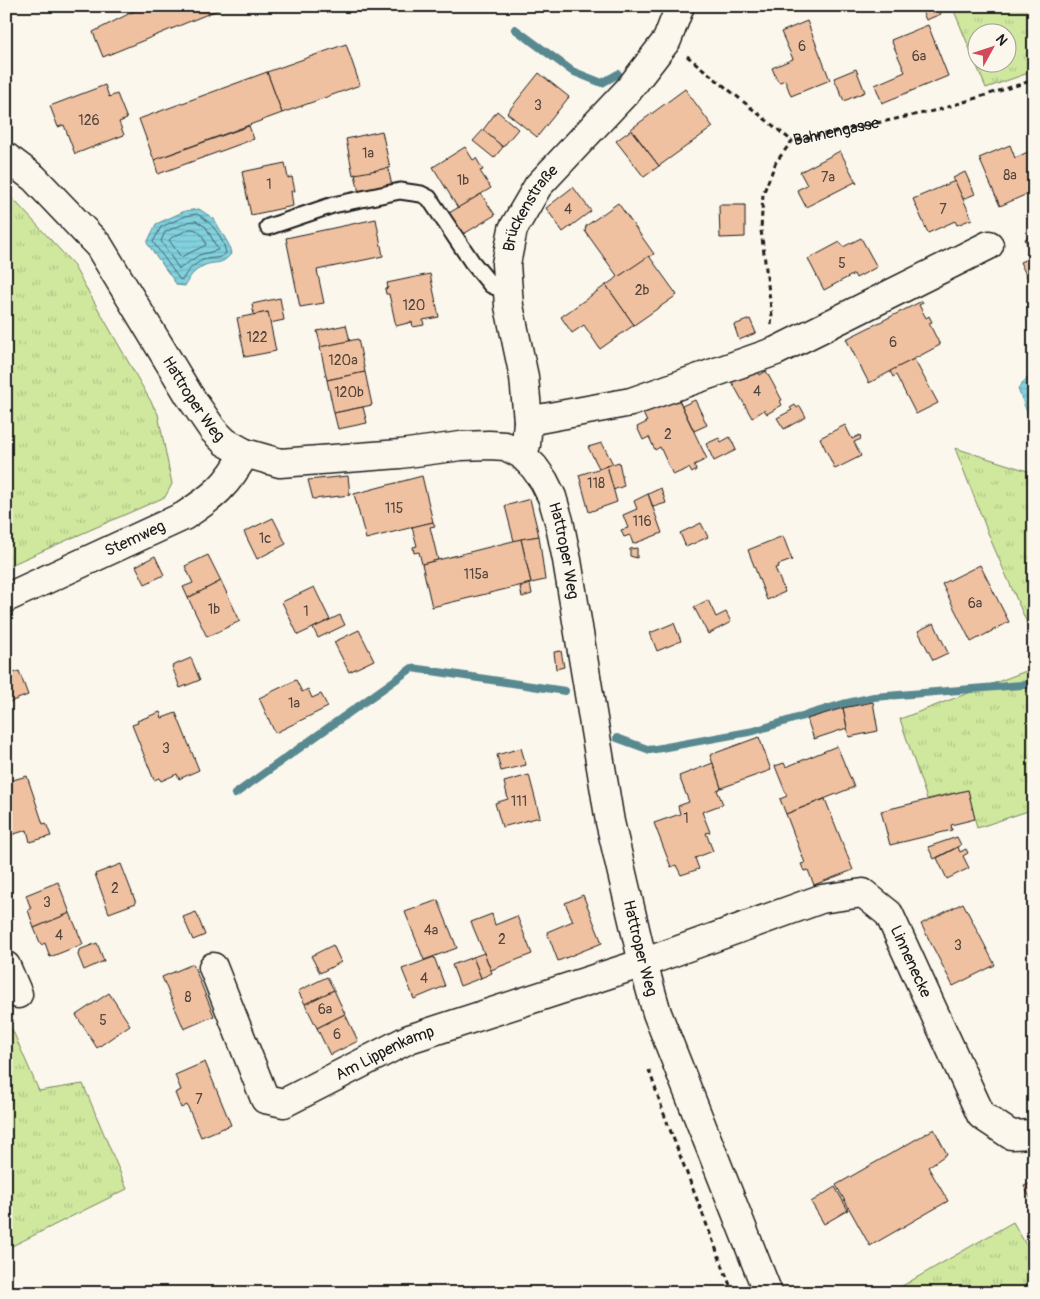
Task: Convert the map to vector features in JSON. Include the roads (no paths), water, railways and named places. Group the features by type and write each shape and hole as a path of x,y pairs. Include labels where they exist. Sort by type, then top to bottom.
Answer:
{"street":[{"name":"Brückenstraße","path":"521,454 526,445 528,421 524,377 508,306 506,264 513,229 538,186 630,88 667,40 680,6"},
{"name":"Hattroper Weg","path":"6,157 34,178 99,246 189,395 213,430 225,442 245,454 280,464 400,454 470,445 505,446 521,454 544,481 552,497 559,521 586,666 610,822 643,963 657,1013 768,1293"},
{"path":"528,421 631,402 776,351 989,245"},
{"name":"Stemweg","path":"6,598 184,516 210,498 223,486 245,454"},
{"name":"Linnenecke","path":"643,963 821,898 863,893 889,914 980,1115 1011,1135 1034,1134"},
{"name":"Am Lippenkamp","path":"213,967 265,1099 284,1103 409,1039 643,963"},
{"path":"6,966 18,994"}],"lane":[{"path":"268,227 342,203 400,191 421,194 428,198 472,262 491,285 508,292"}],"water":[{"path":"199,209 214,219 229,245 231,254 224,261 207,264 200,268 192,274 185,286 177,285 147,243 156,224 185,211"},
{"path":"1034,369 1034,430 1018,389"}],"waterway":[{"path":"515,29 572,71 602,83 618,74"},
{"path":"235,794 412,668 565,691"},
{"path":"617,738 650,750 754,731 843,704 874,697 1034,684"}]}
